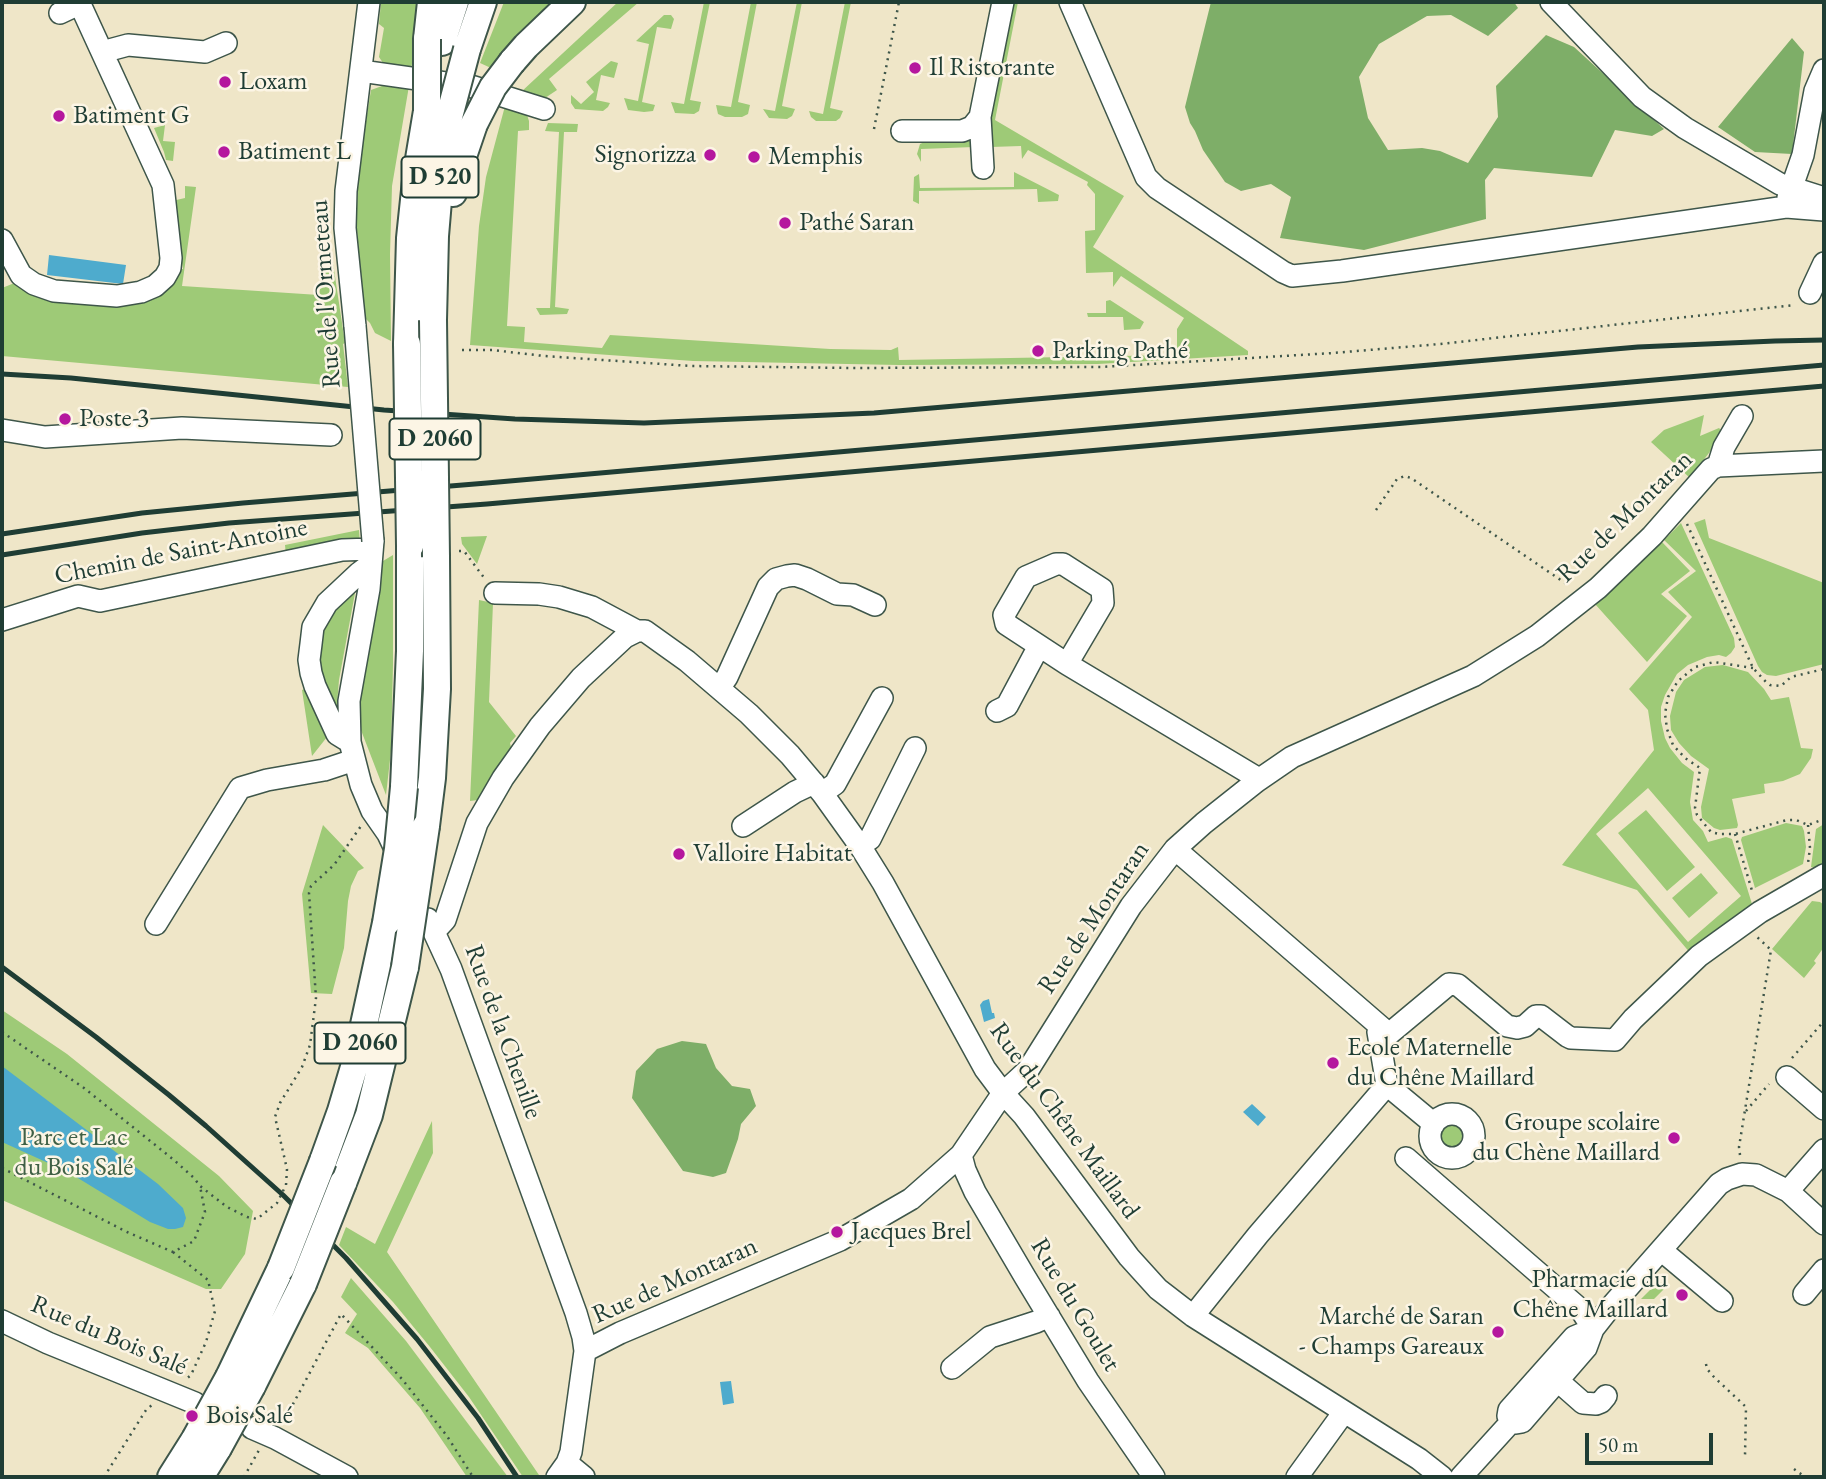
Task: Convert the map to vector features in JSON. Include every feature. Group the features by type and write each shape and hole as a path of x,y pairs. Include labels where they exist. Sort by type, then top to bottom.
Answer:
{"main road":[{"path":"431,2 446,43 450,117"},
{"name":"D 520","path":"450,117 446,43 455,2"},
{"name":"D 520","path":"446,43 483,2"},
{"path":"450,117 493,88 526,46 572,2"},
{"name":"D 2060","path":"200,1477 207,1444 240,1381 303,1284 369,1115 405,967 432,778 448,554 433,320 435,236 452,206 456,177 450,117"},
{"name":"D 2060","path":"240,1381 341,1111 357,1057 386,923 404,787 410,651 407,344 410,238 417,171 450,117"},
{"name":"D 2060","path":"171,1477 207,1444"}],"street":[{"name":"Rue de l'Ormeteau","path":"369,2 346,191 345,228 372,552"},
{"path":"983,168 980,117 1003,2"},
{"path":"1070,2 1146,177 1157,188 1287,274 1300,276 1342,271 1788,197 1824,198"},
{"path":"1551,2 1642,97 1685,128 1780,184 1788,197 1824,210"},
{"path":"2,240 21,275 34,284 54,291 117,296 141,292 155,286 170,268 163,185 102,52 73,6"},
{"path":"102,52 128,45 205,52 226,43"},
{"path":"1788,197 1803,155 1815,91 1824,70"},
{"path":"361,71 474,87 544,109"},
{"path":"902,131 962,131 972,127 980,117"},
{"path":"1805,299 1824,263"},
{"name":"Rue de Montaran","path":"569,1473 585,1351 840,1240 911,1199 961,1155 1003,1093 1028,1070 1130,906 1175,849 1257,781 1292,757 1473,676 1537,636 1585,598 1652,536 1711,469 1718,466 1724,447 1742,416"},
{"path":"2,430 45,437 182,428 331,435"},
{"path":"1718,466 1824,461"},
{"name":"Chemin de Saint-Antoine","path":"2,620 78,596 100,601 342,550 372,552"},
{"name":"Rue de la Chenille","path":"352,751 337,734 315,687 309,660 310,644 313,627 327,603 372,552"},
{"name":"Rue de la Chenille","path":"372,552 369,589 349,701 352,751 372,811 388,834 451,969 576,1313 585,1351"},
{"path":"1067,664 1103,603 1102,589 1063,564 1026,577 1004,615 1006,624 1067,664 1254,776 1257,781"},
{"path":"720,687 768,587 776,579 795,575 837,594 853,595 875,605"},
{"name":"Rue du Chêne Maillard","path":"495,593 559,597 592,607 637,631 645,631 720,687 758,722 818,788 860,846 985,1069 1129,1257 1158,1289 1193,1316 1419,1459 1442,1477"},
{"path":"434,932 444,920 477,823 503,778 540,726 581,678 625,637 637,631"},
{"path":"997,711 1007,706 1039,646"},
{"path":"743,826 795,792 835,784 882,698"},
{"path":"860,846 870,839 915,748"},
{"path":"156,924 240,788 267,780 324,770 352,751"},
{"path":"1175,849 1389,1034 1448,984 1458,985 1507,1026 1525,1026 1536,1016 1567,1037 1615,1040 1633,1019 1699,956 1752,918 1819,878"},
{"path":"1382,1028 1378,1032 1387,1085 1434,1124"},
{"path":"1787,1077 1824,1109"},
{"path":"1193,1316 1258,1235 1387,1085"},
{"path":"1787,1191 1824,1150"},
{"name":"Rue du Goulet","path":"961,1155 975,1192 1049,1316 1088,1381 1154,1477"},
{"path":"1406,1158 1581,1310 1593,1329"},
{"path":"1511,1422 1521,1422 1558,1381 1586,1348 1593,1329 1718,1184 1742,1174 1756,1175 1787,1191 1824,1224"},
{"path":"1661,1250 1722,1301"},
{"path":"1804,1294 1824,1270"},
{"path":"952,1368 990,1337 1049,1316"},
{"name":"Rue du Bois Salé","path":"4,1326 195,1403"},
{"path":"1511,1422 1509,1410 1564,1347 1574,1337 1593,1329"},
{"path":"1558,1381 1583,1403 1596,1405 1606,1396"},
{"path":"1297,1477 1344,1412"},
{"path":"1461,1477 1511,1422"},
{"path":"264,1434 347,1477"}],"path":[{"path":"874,129 899,2"},
{"path":"462,351 492,350 691,366 1101,367 1440,344 1805,299"},
{"path":"1376,510 1397,479 1405,476 1411,478 1585,598"},
{"path":"1677,509 1684,516 1753,668 1766,682 1774,686 1781,685 1791,677 1824,669"},
{"path":"448,554 464,551 495,593"},
{"path":"1753,668 1714,662 1695,667 1678,681 1668,698 1665,715 1673,745 1685,758 1700,768 1695,808 1699,820 1711,832 1735,834 1787,820 1808,825 1824,818"},
{"path":"2,1032 84,1088 174,1160 200,1186 227,1207 257,1219 277,1203 286,1185 287,1169 275,1117 280,1103 302,1067 310,1045 316,998 309,893 311,886 334,865 372,811"},
{"path":"1808,825 1808,869 1819,878"},
{"path":"1735,834 1757,907 1752,918 1771,950 1739,1147 1742,1174"},
{"path":"1816,1029 1824,1021"},
{"path":"2,1168 127,1232 173,1252 208,1280 215,1311 206,1342 191,1375 172,1393 146,1410 104,1477"},
{"path":"173,1252 194,1241 205,1212 200,1186"},
{"path":"244,1477 257,1456 264,1434 341,1314 402,1379 447,1436 473,1477"},
{"path":"1706,1364 1714,1377 1746,1407 1745,1456"},
{"path":"1794,1469 1805,1477"}],"green space":[{"path":"381,2 422,2 411,70 383,63 379,57 384,28 379,24"},
{"path":"504,2 560,2 491,68 480,63"},
{"path":"618,2 639,2 549,79 557,90 542,100 521,92"},
{"path":"704,2 710,2 690,100 701,102 699,111 694,114 675,113 671,102 684,104"},
{"path":"751,2 757,2 738,102 750,105 748,114 742,117 725,117 718,114 716,105 731,107"},
{"path":"797,2 802,2 782,106 795,109 787,119 769,118 763,109 775,111"},
{"path":"845,2 851,2 830,108 843,111 836,121 816,121 809,111 823,114"},
{"path":"1011,2 1018,2 995,120 1124,196 1093,247 1248,351 1248,355 1098,364 899,365 693,361 470,345 479,226 486,177 505,106 521,110 529,121 529,130 518,131 507,326 525,327 524,342 602,348 610,335 830,349 891,350 898,347 899,360 1177,355 1177,329 1184,318 1121,276 1113,287 1113,272 1086,273 1085,231 1095,230 1095,194 1087,185 1088,182 1028,150 1022,159 1021,146 991,147 988,120"},
{"path":"1211,2 1514,2 1518,8 1488,36 1451,15 1427,16 1379,44 1359,77 1368,118 1388,150 1422,148 1440,151 1468,163 1498,117 1496,86 1546,35 1574,47 1664,129 1652,136 1615,130 1592,177 1494,168 1485,180 1486,219 1364,250 1280,238 1291,197 1271,184 1241,191 1225,182 1203,150 1185,107"},
{"path":"664,15 671,15 674,19 671,29 657,27 642,102 655,105 653,111 628,110 624,98 638,101 649,44 636,41"},
{"path":"1792,38 1804,52 1792,154 1755,152 1718,127"},
{"path":"611,61 618,63 614,78 601,75 596,100 610,103 608,107 603,111 575,109 571,103 571,95 581,104 594,92 586,82"},
{"path":"382,86 409,86 392,186 391,341 375,333 364,317 356,217 360,159 371,90"},
{"path":"548,123 578,124 577,132 564,132 555,307 569,309 567,314 540,315 536,308 550,308 559,132 545,131"},
{"path":"165,125 163,141 175,142 173,161 166,160 154,128"},
{"path":"972,140 974,147 921,149 921,162 917,154 920,144 927,141"},
{"path":"1014,172 1059,195 1058,201 1038,202 1037,189 919,191 919,204 913,201 914,177 919,174 920,188 1014,187"},
{"path":"185,186 196,187 182,286 319,295 328,230 345,343 348,387 2,356 2,288 17,282 99,302 177,269 183,269 172,201 185,198"},
{"path":"1110,300 1144,322 1140,329 1124,330 1123,317 1088,317 1087,313 1106,313 1106,301"},
{"path":"1704,415 1700,436 1719,428 1724,433 1690,478 1651,442 1664,430"},
{"path":"1705,519 1709,538 1824,583 1824,664 1776,676 1762,672 1694,523"},
{"path":"1681,523 1734,638 1735,647 1726,657 1707,657 1688,665 1677,674 1661,707 1665,738 1682,763 1694,772 1690,802 1693,820 1708,842 1726,837 1732,839 1752,904 1691,954 1637,890 1562,865 1654,750 1648,710 1629,689 1692,617 1668,592 1696,571 1664,540","holes":["1648,788 1741,896 1688,942 1596,834"]},
{"path":"359,530 360,544 286,556 285,545"},
{"path":"487,536 477,564 462,544 461,537"},
{"path":"1662,542 1690,571 1661,594 1687,616 1647,662 1595,604"},
{"path":"393,555 391,751 386,795 359,725 358,706 383,561"},
{"path":"355,593 337,705 333,706 316,665 325,617"},
{"path":"479,600 493,603 489,702 516,736 510,743 512,751 478,800 470,801"},
{"path":"1723,665 1748,672 1771,700 1789,697 1801,748 1813,749 1811,758 1800,774 1783,781 1764,784 1765,793 1732,799 1737,828 1720,830 1702,818 1701,807 1709,769 1679,743 1671,730 1670,716 1676,692 1684,680 1705,667"},
{"path":"305,689 327,737 312,756 302,690"},
{"path":"1646,810 1695,867 1667,891 1618,833"},
{"path":"1786,823 1802,826 1806,847 1803,864 1755,888 1742,837"},
{"path":"1824,824 1824,863 1816,868 1811,867 1816,829"},
{"path":"323,825 364,868 358,871 351,886 344,948 332,994 311,993 302,894"},
{"path":"1701,873 1718,893 1689,918 1672,898"},
{"path":"1812,901 1824,905 1824,947 1804,978 1772,949"},
{"name":"Parc et Lac du Bois Salé","path":"2,1010 67,1054 219,1176 253,1211 245,1254 221,1289 206,1289 2,1200"},
{"path":"682,1041 706,1044 716,1068 732,1086 750,1089 756,1106 741,1124 726,1173 713,1177 683,1171 632,1098 636,1071 657,1049"},
{"path":"432,1121 433,1153 387,1252 539,1475 536,1477 523,1477 469,1397 430,1347 393,1302 339,1245 346,1227 375,1244"},
{"path":"1450,1124 1459,1127 1462,1136 1459,1145 1450,1148 1441,1145 1438,1136 1441,1127"},
{"path":"351,1278 406,1341 508,1477 467,1477 420,1408 368,1348 345,1333 357,1314 341,1297"},
{"path":"1658,1282 1669,1284 1654,1299 1641,1299"}],"water":[{"path":"49,255 126,265 123,284 47,275"},
{"path":"989,999 995,1018 984,1022 980,1005"},
{"path":"2,1066 158,1184 183,1208 186,1218 183,1227 168,1229 150,1222 68,1172 2,1142"},
{"path":"1252,1104 1266,1117 1258,1126 1243,1112"},
{"path":"731,1381 734,1403 723,1405 720,1382"}],"railway":[{"path":"2,374 71,378 384,410 515,419 644,423 874,413 1638,347 1824,340"},
{"path":"2,534 142,513 243,503 1824,365"},
{"path":"2,555 142,533 229,523 487,504 1824,386"},
{"path":"2,967 169,1095 283,1195 346,1258 417,1339 478,1418 517,1477"}],"place":[{"name":"Il Ristorante","path":"915,68"},
{"name":"Loxam","path":"225,82"},
{"name":"Batiment G","path":"59,116"},
{"name":"Batiment L","path":"224,152"},
{"name":"Signorizza","path":"710,155"},
{"name":"Memphis","path":"754,157"},
{"name":"Pathé Saran","path":"785,223"},
{"name":"Parking Pathé","path":"1038,351"},
{"name":"Poste 3","path":"65,419"},
{"name":"Valloire Habitat","path":"679,854"},
{"name":"Ecole Maternelle du Chêne Maillard","path":"1333,1063"},
{"name":"Groupe scolaire du Chène Maillard","path":"1674,1138"},
{"name":"Jacques Brel","path":"837,1232"},
{"name":"Pharmacie du Chêne Maillard","path":"1682,1295"},
{"name":"Marché de Saran - Champs Gareaux","path":"1498,1332"},
{"name":"Bois Salé","path":"192,1416"}]}
